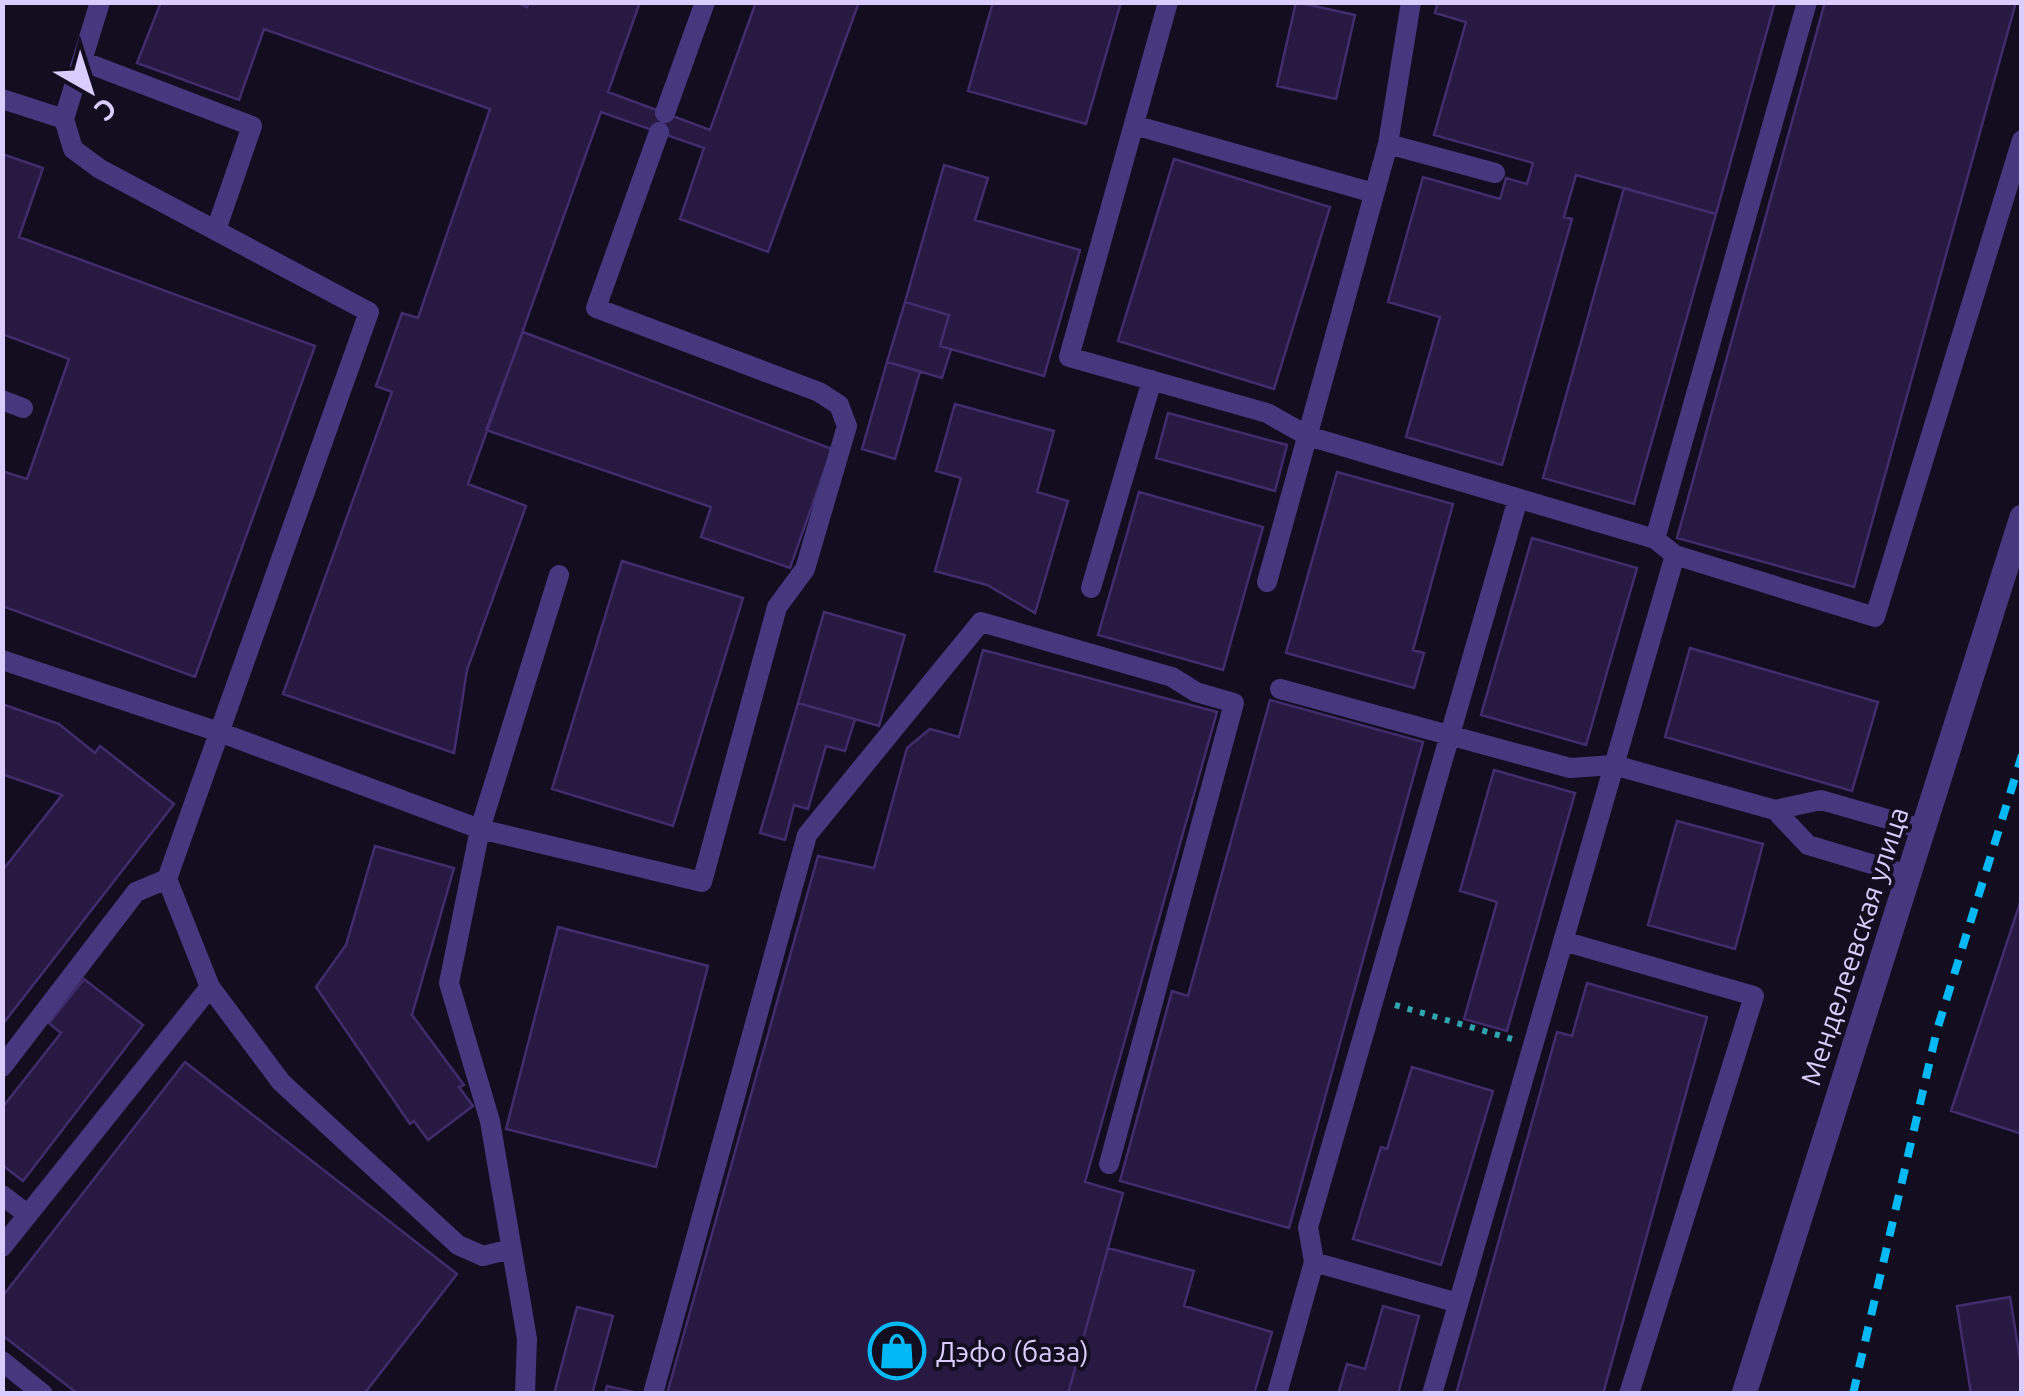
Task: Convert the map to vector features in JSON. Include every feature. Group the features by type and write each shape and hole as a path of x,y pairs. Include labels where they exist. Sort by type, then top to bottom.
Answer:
{"street":[{"name":"Менделеевская улица","path":"1744,1394 2022,517"}],"lane":[{"path":"100,2 64,119 73,149 100,169 369,312 167,880 210,987 281,1082 458,1245 482,1256 512,1249"},
{"path":"2,660 219,732 480,828 702,882 777,607 805,570 847,426 838,405 818,392 596,308 705,2"},
{"path":"1168,2 1068,357 1266,413 1308,436 1655,539 1674,555 1875,617 2022,140"},
{"path":"1655,539 1807,2"},
{"path":"1267,582 1388,144 1407,3"},
{"path":"82,60 252,126 216,230"},
{"path":"2,99 64,119"},
{"path":"1134,125 1374,194"},
{"path":"1388,144 1495,173"},
{"path":"1091,588 1152,380"},
{"path":"2,400 23,408"},
{"path":"1277,1394 1314,1262 1308,1227 1518,498"},
{"path":"1432,1394 1674,555"},
{"path":"525,1394 526,1339 490,1121 448,983 480,828 559,575"},
{"path":"653,1394 807,835 981,622 1172,677 1196,692 1234,703 1109,1164"},
{"path":"1280,689 1570,768 1614,765 1775,810 1821,800 1922,829"},
{"path":"1775,810 1808,845 1908,875"},
{"path":"2,1067 136,892 167,880"},
{"path":"1563,941 1754,996 1628,1394"},
{"path":"2,1247 210,987"},
{"path":"2,1196 28,1215"},
{"path":"1314,1262 1458,1303"},
{"path":"2,1362 43,1394"}],"path":[{"path":"1374,999 1533,1045"}],"building":[{"path":"161,2 516,2 527,7 529,2 640,2 608,92 710,130 756,2 859,2 768,252 680,219 704,148 601,112 468,484 526,506 467,670 454,753 283,694 392,392 376,386 402,313 418,318 490,109 264,29 239,100 137,63"},
{"path":"993,2 1121,2 1086,124 968,91"},
{"path":"1296,2 1355,15 1336,99 1277,86"},
{"path":"1438,2 1775,2 1716,214 1576,175 1564,217 1572,219 1502,465 1406,437 1440,317 1388,302 1423,177 1500,199 1506,178 1527,184 1533,163 1434,135 1466,22 1435,13"},
{"path":"1825,2 2016,2 1854,587 1677,538"},
{"path":"2,154 43,168 19,237 315,346 195,677 2,606 2,471 27,479 69,359 2,334"},
{"path":"1174,159 1330,207 1274,389 1118,341"},
{"path":"944,165 988,178 975,220 1080,250 1044,376 940,346 949,315 905,302"},
{"path":"1624,188 1716,214 1634,504 1543,478"},
{"path":"905,302 949,315 940,346 951,349 942,378 887,362"},
{"path":"523,332 832,449 790,568 701,537 711,507 486,430"},
{"path":"887,362 920,371 895,459 862,449"},
{"path":"955,404 1054,431 1037,492 1068,501 1035,613 987,585 935,571 961,478 936,471"},
{"path":"1168,413 1287,445 1275,491 1156,458"},
{"path":"1337,472 1453,504 1413,650 1424,653 1414,688 1286,653"},
{"path":"1139,492 1263,527 1223,670 1098,635"},
{"path":"1532,538 1637,568 1586,745 1481,715"},
{"path":"622,561 743,598 673,826 552,789"},
{"path":"824,612 905,635 879,726 798,703"},
{"path":"1690,648 1878,702 1852,791 1665,737"},
{"path":"983,650 1217,712 1085,1182 1123,1193 1068,1394 667,1394 818,856 874,868 907,748 930,729 959,737"},
{"path":"1270,700 1423,742 1289,1228 1120,1181 1172,991 1188,996"},
{"path":"798,703 855,719 845,751 826,746 808,809 794,805 785,840 760,833"},
{"path":"2,704 59,724 95,753 100,746 174,804 2,1025 2,871 62,795 2,774"},
{"path":"1494,770 1575,793 1507,1031 1464,1019 1497,902 1460,891"},
{"path":"1677,821 1763,844 1735,949 1648,925"},
{"path":"375,846 454,868 412,1015 464,1085 459,1087 473,1106 428,1140 414,1121 410,1124 316,987 346,945"},
{"path":"2022,897 2022,1134 1951,1111"},
{"path":"558,927 708,966 656,1167 506,1129"},
{"path":"84,979 143,1025 23,1181 2,1165 2,1108 61,1033 49,1023"},
{"path":"1587,983 1707,1017 1603,1394 1456,1394 1557,1032 1572,1036"},
{"path":"185,1062 457,1274 364,1394 78,1394 2,1335 2,1297"},
{"path":"1412,1067 1493,1091 1441,1265 1353,1239 1381,1147 1387,1149"},
{"path":"1108,1248 1194,1271 1184,1306 1272,1332 1254,1394 1068,1394"},
{"path":"2010,1297 2022,1394 1971,1394 1957,1306"},
{"path":"1383,1306 1419,1316 1398,1394 1338,1394 1347,1364 1365,1369"},
{"path":"577,1307 613,1316 592,1394 554,1394"},
{"path":"607,1386 638,1393 638,1394 605,1394"}],"railway":[{"path":"1853,1394 1937,1030 2022,755"}],"place":[{"name":"Дэфо (база)","path":"897,1351"}]}
